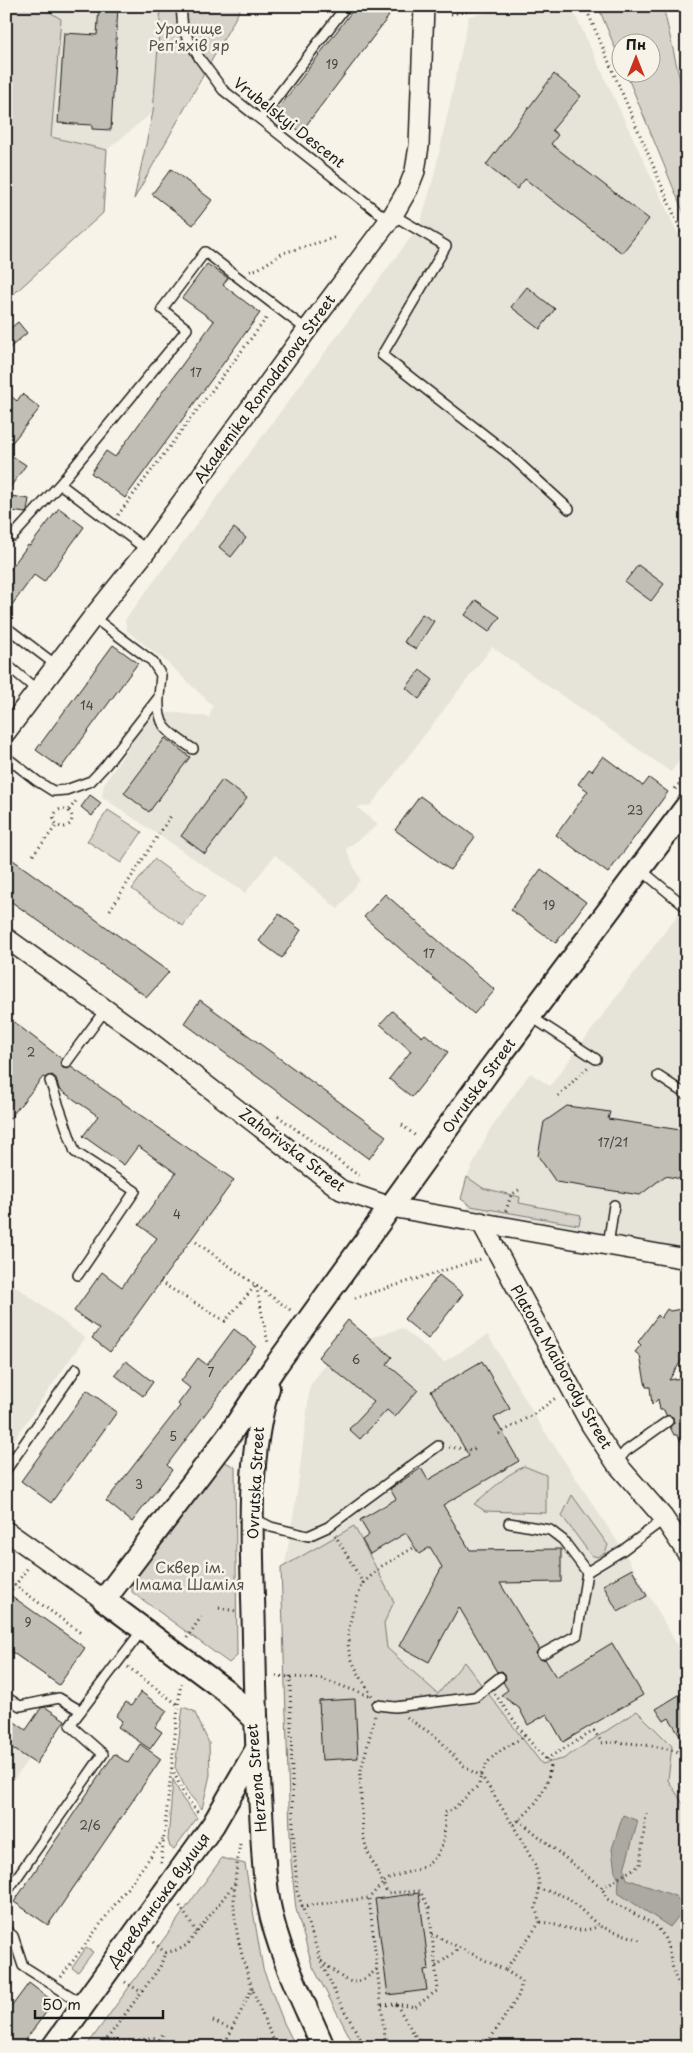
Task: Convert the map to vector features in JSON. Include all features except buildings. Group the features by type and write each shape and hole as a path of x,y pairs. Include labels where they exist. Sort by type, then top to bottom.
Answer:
{"street":[{"name":"Akademika Romodanova Street","path":"6,732 92,617 147,550 391,218 408,190 415,171 419,146 424,6"},
{"name":"Ovrutska Street","path":"104,1600 230,1434 274,1368 391,1206 687,806"},
{"name":"Zahorivska Street","path":"6,938 144,1037 341,1190 391,1206 687,1259"},
{"name":"Platona Maiborody Street","path":"482,1222 591,1425 616,1463 663,1517 687,1553"},
{"name":"Ovrutska Street","path":"256,1720 252,1518 255,1452 260,1416 274,1368"},
{"name":"Herzena Street","path":"6,1530 226,1691 256,1720 269,1906 287,1964 323,2047"},
{"name":"Деревлянська вулиця","path":"53,2047 213,1825 257,1749"}],"lane":[{"name":"Vrubelskyi Descent","path":"181,6 182,30 200,59 224,90 391,218 446,246 382,355 510,456 569,509"},
{"path":"261,118 346,6"},
{"path":"6,534 13,536 60,484 187,328 162,309 205,252 307,330"},
{"path":"60,484 147,550"},
{"path":"92,617 152,661 161,674 158,713 167,730 193,749"},
{"path":"6,627 56,665"},
{"path":"6,664 37,690"},
{"path":"6,757 53,791 66,790 91,781 106,765 159,697"},
{"path":"640,869 687,908"},
{"path":"66,1063 105,1010"},
{"path":"530,1016 596,1059"},
{"path":"658,1076 687,1095"},
{"path":"50,1081 75,1152 134,1191 78,1275"},
{"path":"608,1245 614,1205"},
{"path":"6,1470 76,1369"},
{"path":"616,1463 626,1450 668,1421"},
{"path":"252,1518 271,1527 308,1536 328,1526 438,1446"},
{"path":"587,1572 623,1550 659,1523 663,1517"},
{"path":"509,1523 550,1530 563,1540 587,1572 577,1635 542,1654"},
{"path":"6,1893 103,1754 70,1725 143,1630"},
{"path":"377,1705 394,1707 475,1697 500,1678"},
{"path":"6,1696 20,1706 60,1698 81,1711"},
{"path":"6,1930 13,1936 23,1966 83,2004"}],"path":[{"path":"451,14 502,6"},
{"path":"585,6 687,245"},
{"path":"232,273 258,270 283,253 334,238"},
{"path":"112,523 276,306"},
{"path":"61,809 68,810 73,815 72,822 67,827 57,826 54,818 57,811 61,809"},
{"path":"110,910 172,814"},
{"path":"33,856 57,826"},
{"path":"558,1096 596,1059"},
{"path":"402,1125 417,1137"},
{"path":"504,1216 511,1195 522,1188"},
{"path":"196,1242 294,1312"},
{"path":"355,1298 483,1258"},
{"path":"160,1282 226,1321 256,1285"},
{"path":"256,1285 268,1346"},
{"path":"499,1434 534,1414 570,1388"},
{"path":"438,1446 472,1450 478,1446"},
{"path":"328,1526 336,1536 363,1583"},
{"path":"382,2004 415,2007 438,1990 429,1908 420,1891 387,1893 368,1851 363,1834 360,1774 377,1705 360,1676 349,1650 351,1621 354,1606 363,1583 382,1566 415,1547"},
{"path":"9,1594 31,1564"},
{"path":"6,1579 81,1633"},
{"path":"219,1608 240,1612"},
{"path":"187,1638 201,1617"},
{"path":"119,1660 178,1705"},
{"path":"160,1872 181,1675"},
{"path":"276,1676 322,1680 372,1696"},
{"path":"290,1676 293,1826 298,1891 321,1961 338,1999 364,2047"},
{"path":"489,1685 525,1736 550,1764 550,1776 537,1803 513,1825"},
{"path":"394,1707 438,1738 460,1763 472,1772 481,1775 513,1825 535,1865 538,1889 535,1907 540,1922"},
{"path":"546,1759 594,1731 602,1742 613,1741 681,1752 687,1756"},
{"path":"302,1906 369,1898 392,1876 424,1867 442,1847 446,1830 444,1813 452,1810 480,1786 481,1775 490,1758 525,1736"},
{"path":"687,1763 682,1770 680,1784 687,1799"},
{"path":"171,1767 184,1795 201,1817"},
{"path":"602,1888 640,1865 646,1814"},
{"path":"519,1820 602,1888 607,1899 655,1924 661,1930 668,1943 676,1977 687,1997"},
{"path":"55,1986 164,1839"},
{"path":"240,1844 234,1906 237,1929 253,1987 266,2024 277,2047"},
{"path":"165,1952 180,1949 187,1945 235,1883"},
{"path":"538,1889 568,1898 599,1926 640,1940"},
{"path":"369,1898 386,2047"},
{"path":"180,1906 197,1933"},
{"path":"540,1922 551,1923 564,1929 592,1929 599,1926"},
{"path":"505,1970 540,1922"},
{"path":"432,1934 505,1970 522,1981 519,1995 485,2047"},
{"path":"154,1942 165,1952"},
{"path":"436,1966 460,1948"},
{"path":"102,2046 160,1967 165,1952"},
{"path":"321,1961 346,1979 356,1982 365,1980 378,1968"},
{"path":"125,1982 141,1992"},
{"path":"223,2047 253,1987"},
{"path":"396,2004 422,2047"},
{"path":"213,2021 231,2029"},
{"path":"160,2040 164,2031"},
{"path":"102,2046 145,2038 160,2040 167,2047"}],"shaded area":[{"path":"40,6 161,6 153,112 107,150 51,137 61,19"},
{"path":"522,6 571,6 687,253 687,750 671,772 492,647 371,805 357,807 378,825 346,849 360,880 338,909 275,855 245,893 102,797 104,784 152,713 178,713 209,717 213,706 168,663 127,631 125,620 420,225 434,176 469,16"},
{"path":"687,902 687,1254 468,1214 467,1177 490,1129 530,1073 550,1086"},
{"path":"6,1279 85,1338 6,1451"},
{"path":"348,1320 370,1338 402,1328 444,1362 488,1335 538,1421 623,1550 687,1662 687,2047 355,2047 312,1965 296,1909 291,1861 281,1568 285,1564 297,1493 310,1386 326,1364 318,1357"},
{"path":"6,1718 41,1742 6,1790"},
{"path":"623,1815 638,1821 624,1869 627,1879 675,1896 686,1907 670,1927 618,1893 619,1880 615,1872 612,1849"}],"green space":[{"path":"6,6 40,6 61,19 51,137 107,150 103,213 6,301"},
{"name":"Урочище Реп'яхів яр","path":"161,6 242,6 134,199 153,112"},
{"path":"598,6 663,6 687,110 687,221 630,82 660,82 660,32 610,32 610,35"},
{"path":"108,810 142,832 121,863 87,841"},
{"path":"154,859 205,896 183,926 132,889"},
{"path":"467,1177 483,1188 520,1197 519,1203 581,1215 579,1225 471,1206 461,1199"},
{"name":"Сквер ім. Імама Шаміля","path":"223,1461 235,1467 237,1656 229,1663 132,1592 133,1576"},
{"path":"524,1466 546,1475 546,1513 485,1511 474,1504 507,1476"},
{"path":"572,1495 608,1545 605,1553 597,1557 591,1555 562,1516"},
{"path":"354,1526 394,1602 384,1623 387,1648 438,1694 464,1662 542,1764 563,1759 637,1711 672,1746 668,1780 687,1810 687,2047 355,2047 312,1965 296,1909 291,1861 281,1568"},
{"path":"183,1707 194,1711 209,1743 210,1775 202,1809 188,1793 175,1767"},
{"path":"173,1779 182,1798 197,1818 174,1849 170,1847 168,1840"},
{"path":"222,1858 245,1864 263,1969 284,2023 296,2047 86,2047"},
{"path":"86,1948 93,1952 78,1972 72,1968"}]}
